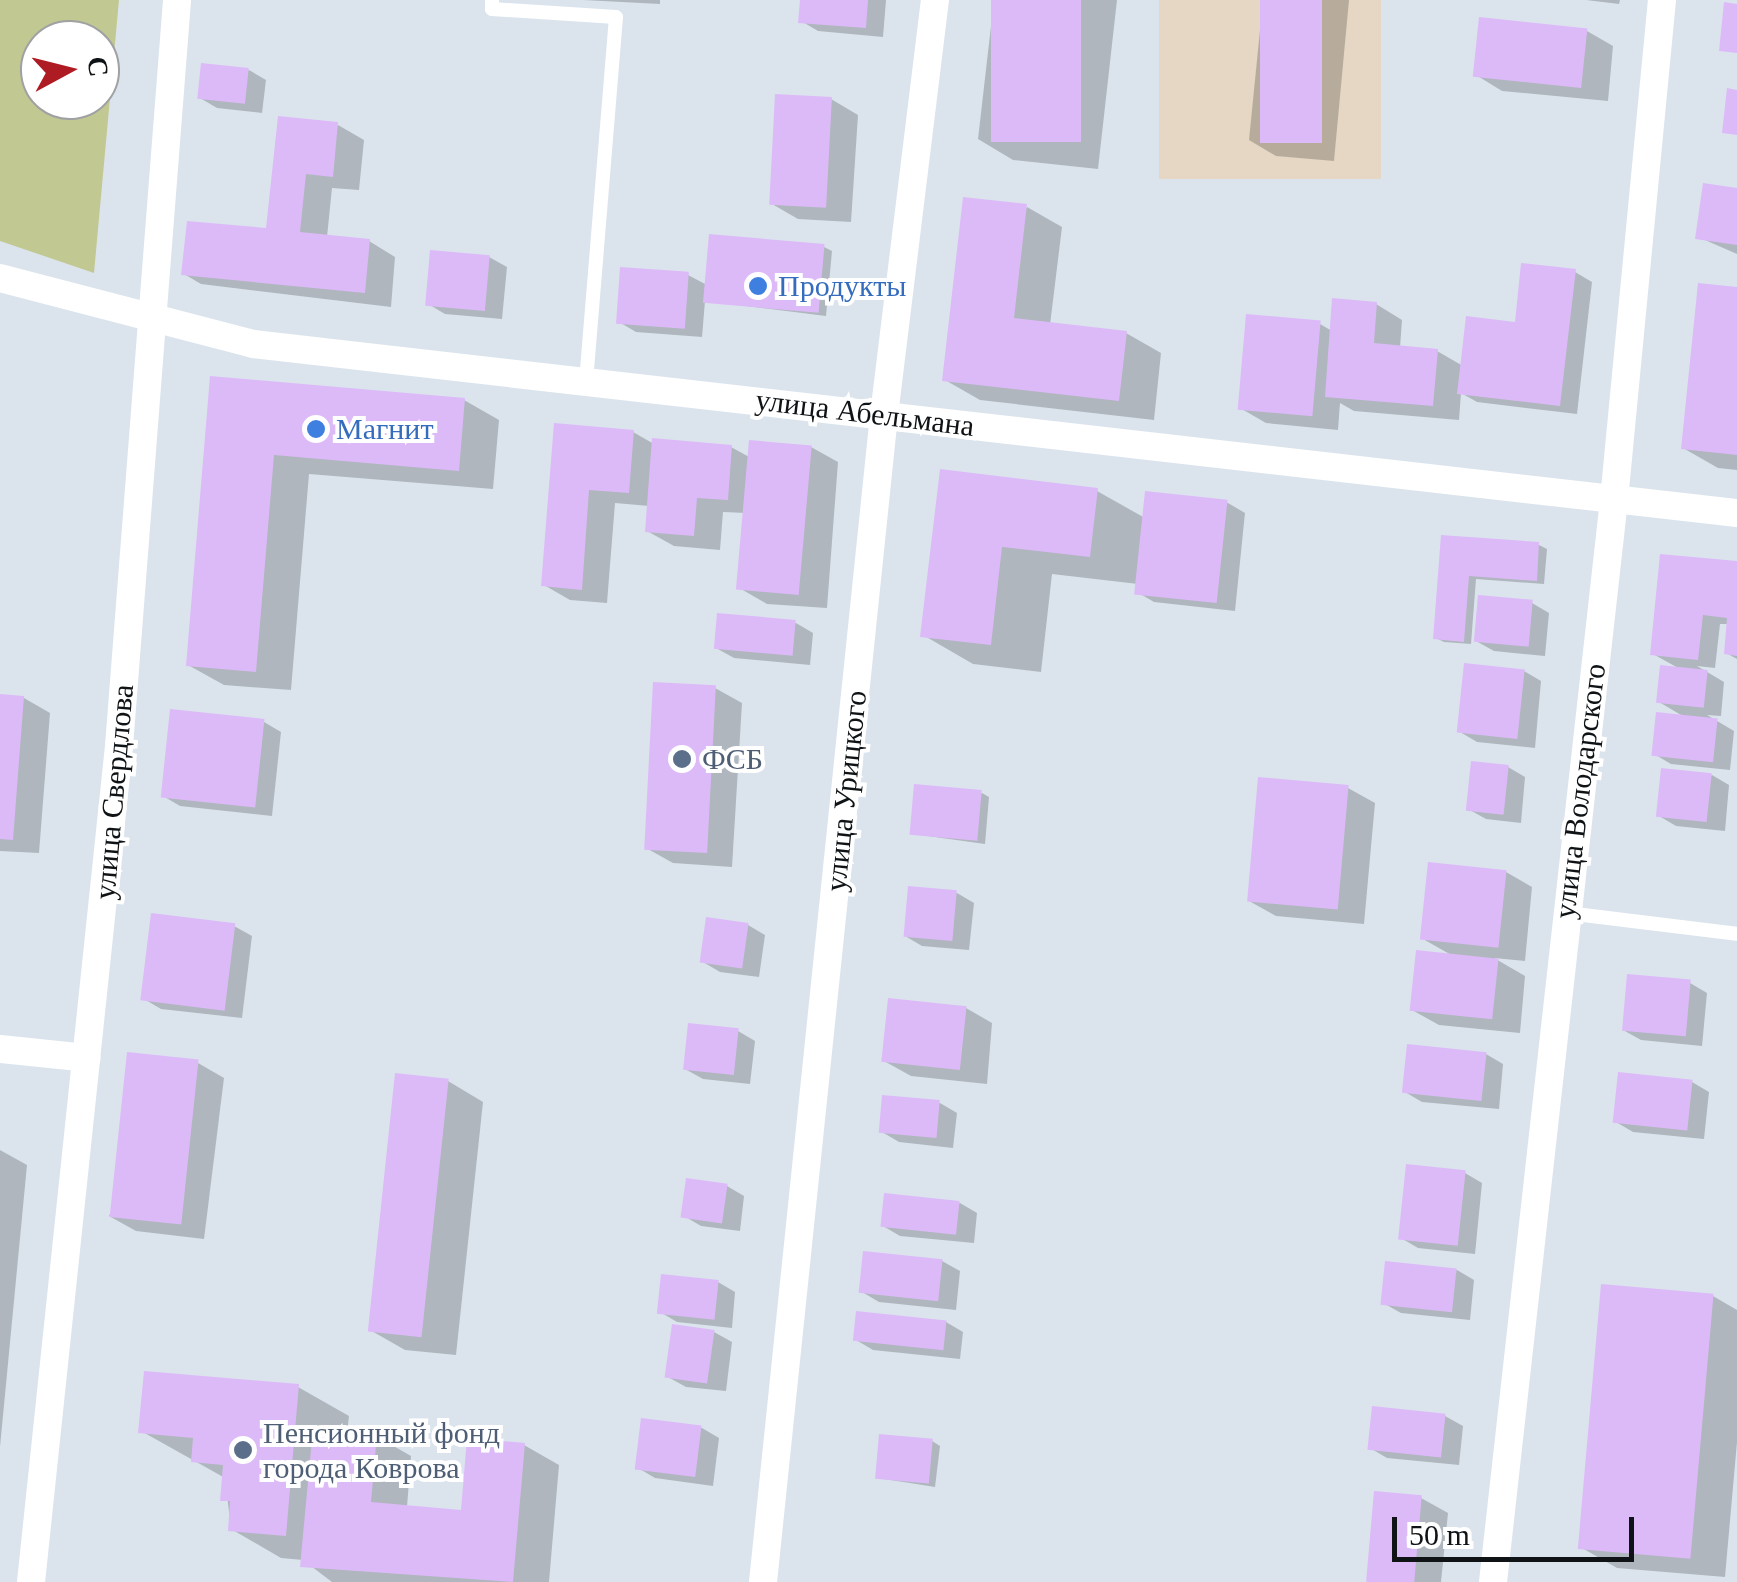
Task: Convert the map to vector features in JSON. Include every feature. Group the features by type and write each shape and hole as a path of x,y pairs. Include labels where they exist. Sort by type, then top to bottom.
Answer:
{"street":[{"name":"улица Свердлова","path":"31,1582 119,746 176,0"},
{"name":"улица Урицкого","path":"763,1582 884,415 935,0"},
{"name":"улица Володарского","path":"1494,1582 1614,500 1662,0"},
{"name":"улица Абельмана","path":"0,278 151,322 253,344 586,378 1737,513"},
{"path":"0,1049 87,1058"}],"lane":[{"path":"492,0 492,9 616,17 586,378"},
{"path":"1566,913 1737,934"}],"shaded area":[{"path":"1159,0 1381,0 1381,179 1159,179"}],"green space":[{"path":"0,0 119,0 117,20 20,20 20,120 108,120 94,273 0,241"}],"building":[{"path":"800,0 868,0 866,28 798,23"},
{"path":"991,0 1081,0 1081,142 991,142"},
{"path":"1260,0 1322,0 1322,143 1260,143"},
{"path":"1724,2 1737,4 1737,53 1719,51"},
{"path":"1479,17 1587,28 1581,88 1473,77"},
{"path":"201,63 249,68 245,104 197,99"},
{"path":"1727,88 1737,90 1737,135 1722,133"},
{"path":"775,94 832,97 826,208 769,205"},
{"path":"278,116 338,122 333,177 306,174 300,232 370,239 365,293 181,275 187,221 266,228"},
{"path":"1703,183 1737,188 1737,245 1695,239"},
{"path":"963,197 1027,204 1014,318 1127,331 1119,401 942,381"},
{"path":"709,234 825,244 819,313 703,303"},
{"path":"430,250 490,255 485,311 425,306"},
{"path":"1521,263 1576,269 1560,406 1457,394 1466,316 1515,322"},
{"path":"620,267 689,272 685,329 616,324"},
{"path":"1698,283 1737,287 1737,455 1681,449"},
{"path":"1332,298 1377,302 1374,343 1438,349 1433,406 1325,397"},
{"path":"1246,314 1321,321 1312,416 1238,410"},
{"path":"210,376 465,398 459,471 274,455 256,672 186,666"},
{"path":"554,423 634,430 629,493 589,490 582,590 541,586"},
{"path":"652,438 732,445 728,500 697,498 694,536 645,532"},
{"path":"749,440 812,445 799,595 736,589"},
{"path":"940,469 1098,488 1090,557 1002,547 991,645 920,637"},
{"path":"1145,491 1228,500 1217,603 1134,594"},
{"path":"1441,535 1539,542 1537,581 1469,576 1464,642 1433,639"},
{"path":"1660,554 1737,561 1737,656 1724,654 1727,618 1703,615 1698,660 1650,655"},
{"path":"1478,595 1533,600 1529,647 1474,642"},
{"path":"717,613 796,620 793,656 714,649"},
{"path":"1464,663 1525,669 1517,739 1457,733"},
{"path":"1660,665 1708,670 1704,708 1656,703"},
{"path":"653,682 716,685 707,853 644,850"},
{"path":"0,694 24,696 13,840 0,839"},
{"path":"170,709 264,719 255,807 161,798"},
{"path":"1656,712 1718,718 1713,762 1651,756"},
{"path":"1471,761 1509,765 1504,815 1466,811"},
{"path":"1661,768 1712,773 1707,822 1656,817"},
{"path":"1258,777 1349,785 1338,909 1247,902"},
{"path":"914,784 982,790 977,841 910,835"},
{"path":"1428,862 1507,870 1498,948 1420,940"},
{"path":"908,886 957,890 952,941 904,937"},
{"path":"151,913 235,923 225,1011 140,1000"},
{"path":"706,917 749,923 742,969 700,963"},
{"path":"1416,950 1499,959 1492,1019 1410,1011"},
{"path":"1627,974 1691,980 1686,1036 1622,1031"},
{"path":"888,998 967,1006 960,1070 881,1062"},
{"path":"688,1023 739,1028 734,1075 683,1070"},
{"path":"1407,1044 1487,1052 1481,1101 1402,1093"},
{"path":"127,1052 199,1060 181,1225 110,1217"},
{"path":"1618,1072 1693,1080 1687,1131 1613,1123"},
{"path":"395,1073 449,1079 422,1337 368,1332"},
{"path":"882,1095 940,1100 936,1138 879,1133"},
{"path":"1406,1164 1466,1170 1458,1246 1398,1240"},
{"path":"686,1178 728,1184 722,1223 680,1218"},
{"path":"884,1193 960,1201 956,1235 880,1227"},
{"path":"863,1251 943,1259 938,1301 859,1293"},
{"path":"1385,1261 1457,1269 1452,1312 1380,1305"},
{"path":"661,1274 719,1280 715,1320 657,1314"},
{"path":"1601,1284 1714,1294 1690,1559 1578,1549"},
{"path":"856,1311 947,1321 943,1350 853,1341"},
{"path":"672,1324 715,1330 707,1383 664,1377"},
{"name":"Пенсионный фонд города Коврова","path":"144,1371 299,1384 286,1536 228,1531 230,1501 220,1501 223,1465 191,1462 193,1438 138,1433"},
{"path":"1372,1406 1446,1414 1441,1457 1367,1450"},
{"path":"641,1418 702,1425 695,1477 635,1470"},
{"path":"313,1428 377,1434 371,1502 461,1510 467,1438 525,1443 513,1582 300,1567"},
{"path":"879,1434 933,1439 929,1484 875,1479"},
{"path":"1374,1491 1422,1495 1414,1582 1366,1582"}],"place":[{"name":"Продукты","path":"758,286"},
{"name":"Магнит","path":"316,429"},
{"name":"ФСБ","path":"682,759"},
{"name":"Пенсионный фонд города Коврова","path":"243,1450"}]}
